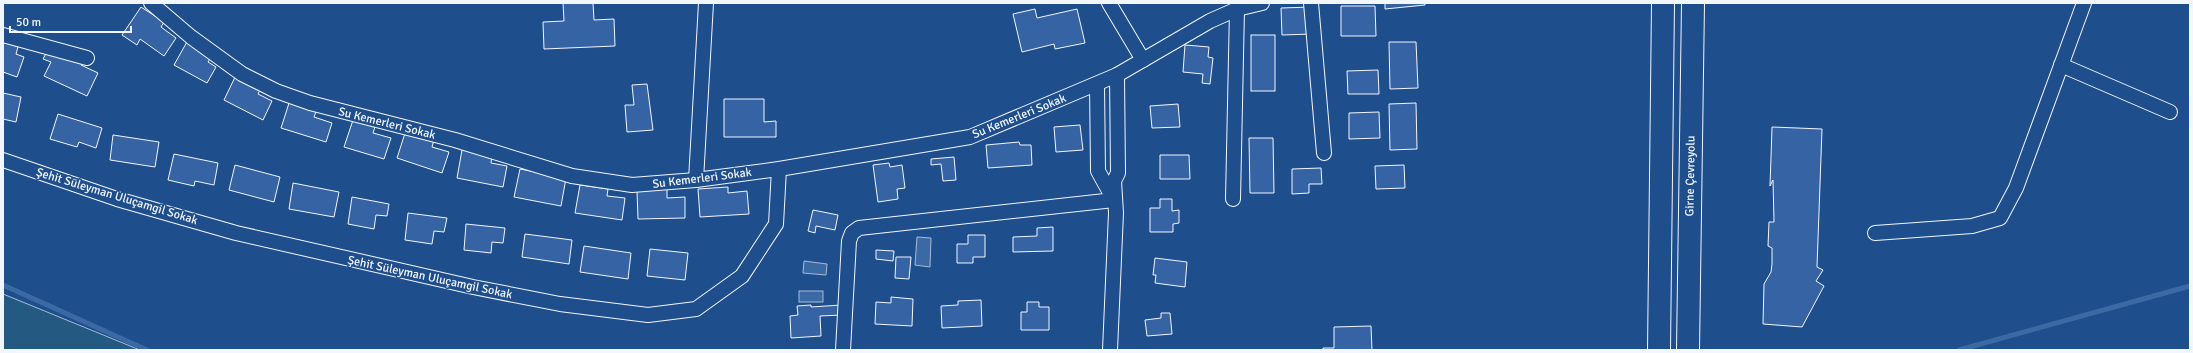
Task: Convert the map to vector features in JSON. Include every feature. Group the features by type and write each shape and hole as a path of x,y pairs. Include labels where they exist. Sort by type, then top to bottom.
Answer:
{"highway":[{"path":"1659,350 1663,3"},
{"name":"Girne Çevreyolu","path":"1688,350 1693,3"}],"street":[{"name":"Su Kemerleri Sokak","path":"151,3 191,37 242,74 276,91 310,103 455,140 572,176 632,185 696,180 779,169 970,137 1117,75 1210,21 1237,9 1262,3"},
{"path":"696,180 706,3"},
{"path":"1109,3 1144,60"},
{"path":"1311,3 1324,153"},
{"path":"1875,233 1972,226 2000,218 2016,188 2084,3"},
{"path":"1233,199 1237,9"},
{"path":"3,35 88,58"},
{"path":"2061,65 2170,112"},
{"path":"1110,350 1116,213 1114,181 1118,173 1117,75"},
{"path":"1097,84 1098,171 1114,200"},
{"name":"Şehit Süleyman Uluçamgil Sokak","path":"3,160 117,199 244,234 473,287 560,304 648,315 696,309 742,276 776,224 779,169"},
{"path":"843,350 850,241 852,233 859,228 1114,200"}],"shaded area":[{"path":"917,237 931,238 930,267 915,265"},
{"path":"804,261 827,264 826,275 803,273"},
{"path":"799,291 823,291 823,302 799,302"},
{"path":"3,294 140,350 3,350"}],"building":[{"path":"563,3 593,3 594,20 614,19 615,46 544,49 543,22 564,21"},
{"path":"1385,3 1425,3 1425,5 1385,9"},
{"path":"1341,6 1375,6 1376,36 1341,36"},
{"path":"141,7 164,22 161,27 176,38 164,56 140,39 137,45 122,35"},
{"path":"1311,7 1312,34 1282,35 1281,8"},
{"path":"1035,9 1037,18 1077,9 1085,43 1055,49 1054,44 1022,52 1013,14"},
{"path":"1251,35 1275,35 1275,91 1251,91"},
{"path":"188,40 213,54 208,62 216,67 207,83 174,65"},
{"path":"3,41 18,47 16,54 24,57 17,77 3,72"},
{"path":"1389,42 1416,42 1418,88 1390,89"},
{"path":"1185,45 1209,47 1208,57 1213,58 1210,84 1202,83 1203,74 1183,72"},
{"path":"49,48 82,63 81,65 98,73 87,96 44,76 51,62 43,59"},
{"path":"1378,70 1379,94 1348,94 1347,71"},
{"path":"237,73 263,85 258,94 272,101 263,120 224,100"},
{"path":"647,84 653,130 627,132 625,105 634,105 632,85"},
{"path":"3,93 21,97 16,122 3,119"},
{"path":"724,99 764,99 764,122 776,121 776,137 724,137"},
{"path":"290,100 317,109 314,117 332,123 326,142 281,128"},
{"path":"1416,103 1417,149 1390,150 1389,104"},
{"path":"1178,104 1180,127 1152,128 1150,106"},
{"path":"1379,112 1380,138 1349,139 1349,113"},
{"path":"58,114 102,128 96,148 79,142 77,147 50,139"},
{"path":"353,120 375,127 373,133 391,138 384,159 344,147"},
{"path":"1080,125 1083,150 1056,152 1054,127"},
{"path":"1772,127 1822,129 1817,267 1823,270 1816,281 1824,286 1802,327 1763,324 1764,284 1771,272 1772,264 1772,248 1768,246 1769,222 1774,222 1773,180 1770,186"},
{"path":"406,130 434,140 432,147 449,152 442,173 397,158"},
{"path":"113,135 159,142 155,167 110,160"},
{"path":"1249,138 1273,138 1274,193 1250,193"},
{"path":"1019,142 1020,145 1031,145 1032,165 988,168 986,145"},
{"path":"462,150 492,156 491,163 507,166 503,187 457,178"},
{"path":"174,154 218,163 214,185 195,181 194,186 168,180"},
{"path":"1160,155 1189,155 1190,179 1160,179"},
{"path":"954,157 956,180 943,181 941,164 931,165 931,159"},
{"path":"889,163 890,167 902,165 905,188 897,189 898,199 878,202 873,165"},
{"path":"235,165 280,177 274,202 229,190"},
{"path":"1404,165 1405,188 1376,189 1375,166"},
{"path":"1321,168 1322,184 1309,184 1309,193 1292,194 1292,169"},
{"path":"520,169 566,178 561,206 514,197"},
{"path":"293,183 339,192 334,217 289,209"},
{"path":"580,185 608,189 607,196 625,198 622,220 575,213"},
{"path":"728,187 728,193 747,191 749,214 700,217 698,189"},
{"path":"667,189 667,198 685,197 685,218 638,219 637,190"},
{"path":"352,197 389,204 387,216 376,215 374,229 348,224"},
{"path":"1160,199 1172,199 1172,211 1179,210 1179,223 1173,224 1173,232 1150,232 1150,208 1160,208"},
{"path":"813,210 838,215 835,230 816,226 815,233 808,231"},
{"path":"408,213 447,218 444,232 434,231 432,244 405,240"},
{"path":"466,224 505,228 503,243 492,242 491,253 464,250"},
{"path":"1053,227 1053,251 1013,252 1013,237 1037,236 1037,228"},
{"path":"525,234 572,240 569,264 522,257"},
{"path":"968,235 985,235 985,257 973,257 973,263 957,263 957,244 968,244"},
{"path":"584,246 631,253 628,279 580,272"},
{"path":"650,249 688,253 685,280 647,276"},
{"path":"876,250 894,251 893,261 876,259"},
{"path":"896,257 911,257 909,279 895,278"},
{"path":"1155,258 1187,262 1185,287 1155,283 1156,275 1153,275"},
{"path":"891,297 913,299 912,326 875,324 876,302 891,303"},
{"path":"981,300 982,326 942,328 941,306 958,305 958,301"},
{"path":"1027,302 1039,302 1039,307 1049,307 1049,330 1021,330 1021,312 1027,312"},
{"path":"811,305 811,307 841,305 842,315 820,316 821,336 791,338 790,316 798,315 797,306"},
{"path":"1161,313 1170,313 1172,334 1147,336 1145,320 1161,318"},
{"path":"1371,326 1372,350 1323,350 1323,348 1334,348 1334,327"}],"waterway":[{"path":"3,285 147,350"},
{"path":"1959,350 2190,286"}]}
